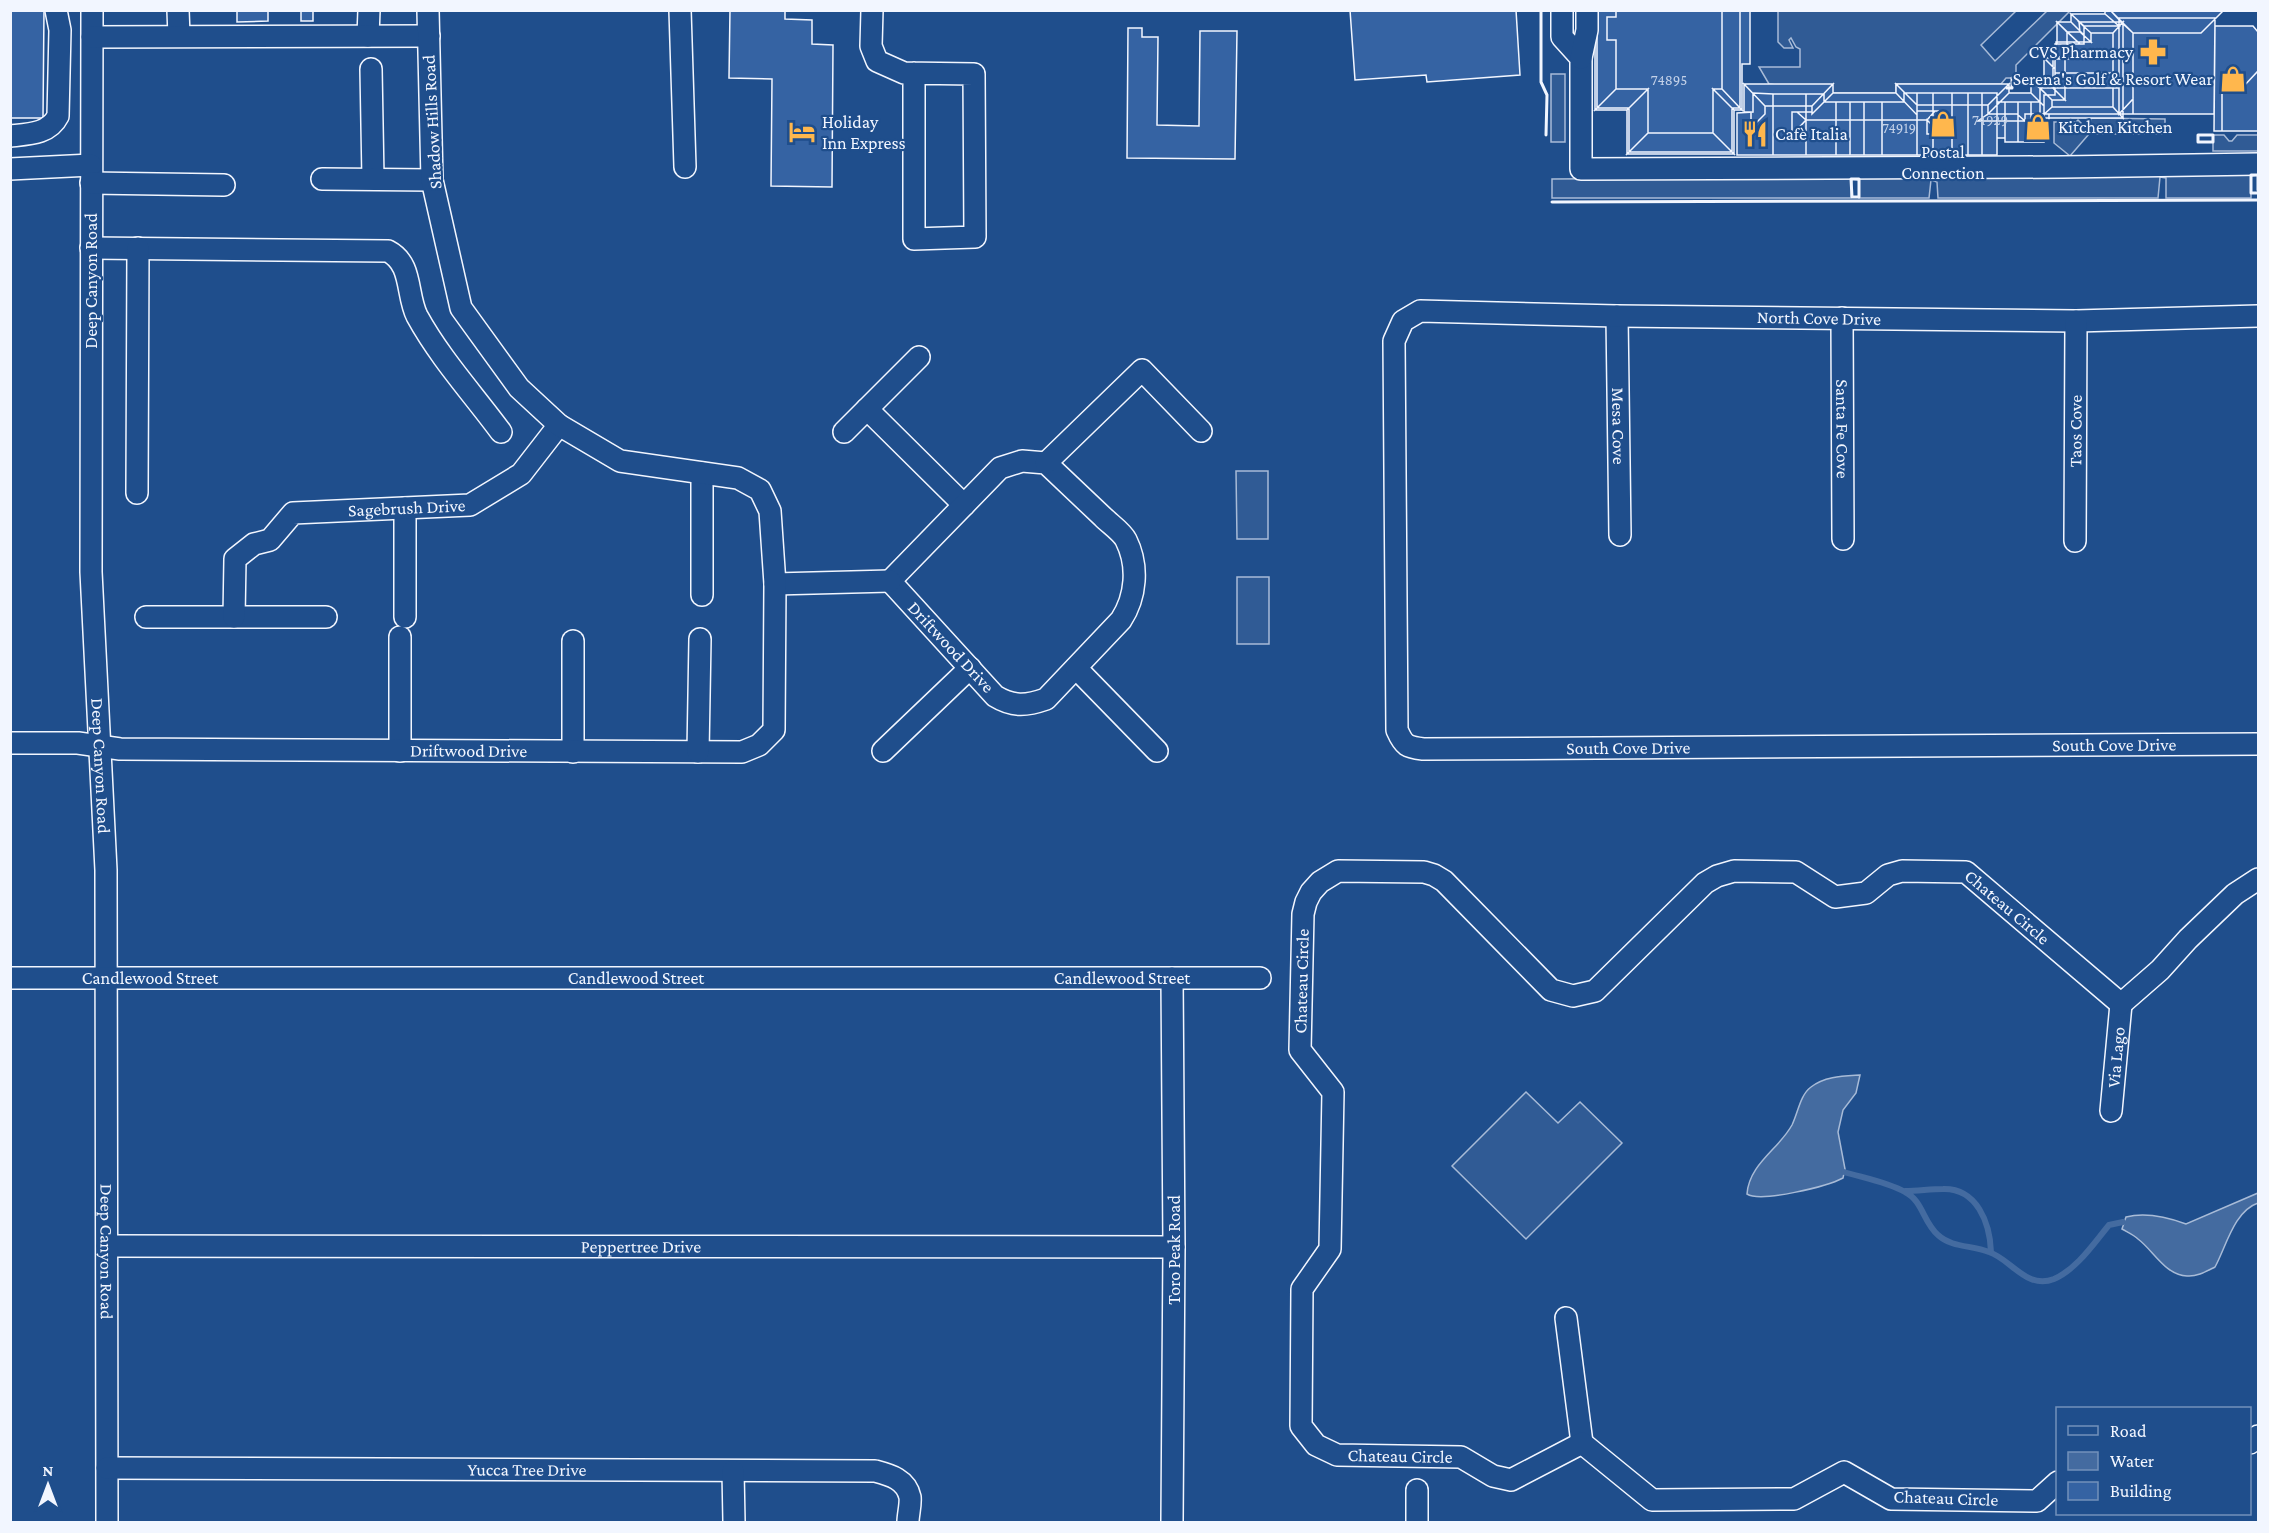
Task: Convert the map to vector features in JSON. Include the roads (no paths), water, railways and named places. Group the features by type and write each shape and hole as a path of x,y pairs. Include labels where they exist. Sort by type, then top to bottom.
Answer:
{"street":[{"path":"10,136 43,131 54,124 58,116 60,30 56,10"},
{"name":"Deep Canyon Road","path":"92,10 91,572 106,870 107,1522"},
{"path":"178,10 179,36"},
{"path":"368,36 369,10"},
{"name":"Shadow Hills Road","path":"428,10 432,180 460,308 519,388 559,425 620,461 738,478 760,490 770,511"},
{"path":"680,10 685,167"},
{"path":"872,10 871,46 877,61 904,73 914,73 974,74 975,237 914,239 914,73"},
{"path":"1562,10 1562,37 1581,58"},
{"path":"1587,10 1587,30 1581,58 1581,169 2053,168 2259,164"},
{"path":"92,37 429,36"},
{"path":"371,69 373,179"},
{"path":"10,170 224,185"},
{"path":"322,179 432,180"},
{"path":"91,248 388,251 398,256 404,265 416,314 443,357 501,432"},
{"path":"137,494 138,248"},
{"name":"North Cove Drive","path":"1394,340 1403,321 1420,311 1617,316 2076,321 2259,316"},
{"name":"Mesa Cove","path":"1617,316 1620,535"},
{"name":"Santa Fe Cove","path":"1842,318 1843,538"},
{"name":"Taos Cove","path":"2075,542 2076,321"},
{"name":"South Cove Drive","path":"1394,340 1397,730 1401,740 1408,747 1423,749 2259,744"},
{"path":"844,432 919,357"},
{"path":"776,584 890,581 1000,468 1022,461 1046,463 1142,370 1201,431"},
{"path":"867,409 964,505"},
{"name":"Sagebrush Drive","path":"234,617 236,559 254,544 270,540 293,513 470,505 521,474 559,425"},
{"name":"Driftwood Drive","path":"890,581 995,696 1007,703 1019,705 1046,699 1121,620 1133,596 1134,582 1132,559 1125,538 1046,463"},
{"path":"702,473 702,595"},
{"path":"400,751 405,508"},
{"name":"Driftwood Drive","path":"10,743 78,743 120,749 742,752 759,745 774,730 776,584 770,511"},
{"path":"146,617 326,617"},
{"path":"698,752 700,639"},
{"path":"573,641 573,752"},
{"path":"883,751 970,668"},
{"path":"1076,668 1157,751"},
{"name":"Chateau Circle","path":"2056,1484 2037,1501 1891,1499 1844,1472 1794,1499 1652,1500 1582,1443 1510,1480 1493,1476 1461,1457 1336,1455 1316,1445 1301,1426 1302,1289 1330,1249 1333,1092 1300,1050 1303,914 1306,902 1320,882 1338,871 1425,872 1444,881 1551,990 1573,996 1595,991 1705,883 1717,876 1734,871 1796,872 1834,897 1866,893 1888,875 1902,871 1966,872 2121,1004"},
{"path":"2121,1004 2160,970 2235,894 2259,879"},
{"name":"Candlewood Street","path":"10,978 1260,978"},
{"name":"Toro Peak Road","path":"1172,978 1174,1247 1172,1522"},
{"name":"Via Lago","path":"2111,1111 2121,1004"},
{"name":"Peppertree Drive","path":"107,1246 1174,1247"},
{"path":"1566,1318 1582,1443"},
{"name":"Yucca Tree Drive","path":"107,1468 875,1471 892,1475 902,1482 910,1497 908,1522"},
{"path":"734,1471 734,1522"},
{"path":"1417,1490 1417,1522"}],"water":[{"path":"1860,1075 1856,1093 1843,1110 1838,1132 1845,1169 1843,1178 1810,1189 1780,1195 1747,1194 1753,1174 1792,1125 1807,1090 1816,1083 1828,1079"},
{"path":"2258,1193 2258,1203 2250,1207 2237,1221 2215,1267 2198,1275 2179,1275 2172,1271 2160,1262 2144,1244 2122,1229 2126,1217 2141,1215 2171,1219 2186,1224"}],"waterway":[{"path":"1844,1172 1905,1192 1916,1201 1938,1235 1949,1242 1989,1252 2035,1280 2044,1281 2062,1275 2084,1255 2109,1225 2123,1222"},
{"path":"1905,1191 1943,1189 1965,1194 1973,1201 1984,1219 1991,1252"}],"place":[{"name":"CVS Pharmacy","path":"2153,52"},
{"name":"Serena's Golf & Resort Wear","path":"2233,79"},
{"name":"Postal Connection","path":"1943,124"},
{"name":"Kitchen Kitchen","path":"2038,127"},
{"name":"Holiday Inn Express","path":"802,132"},
{"name":"Cafè Italia","path":"1755,134"}]}
